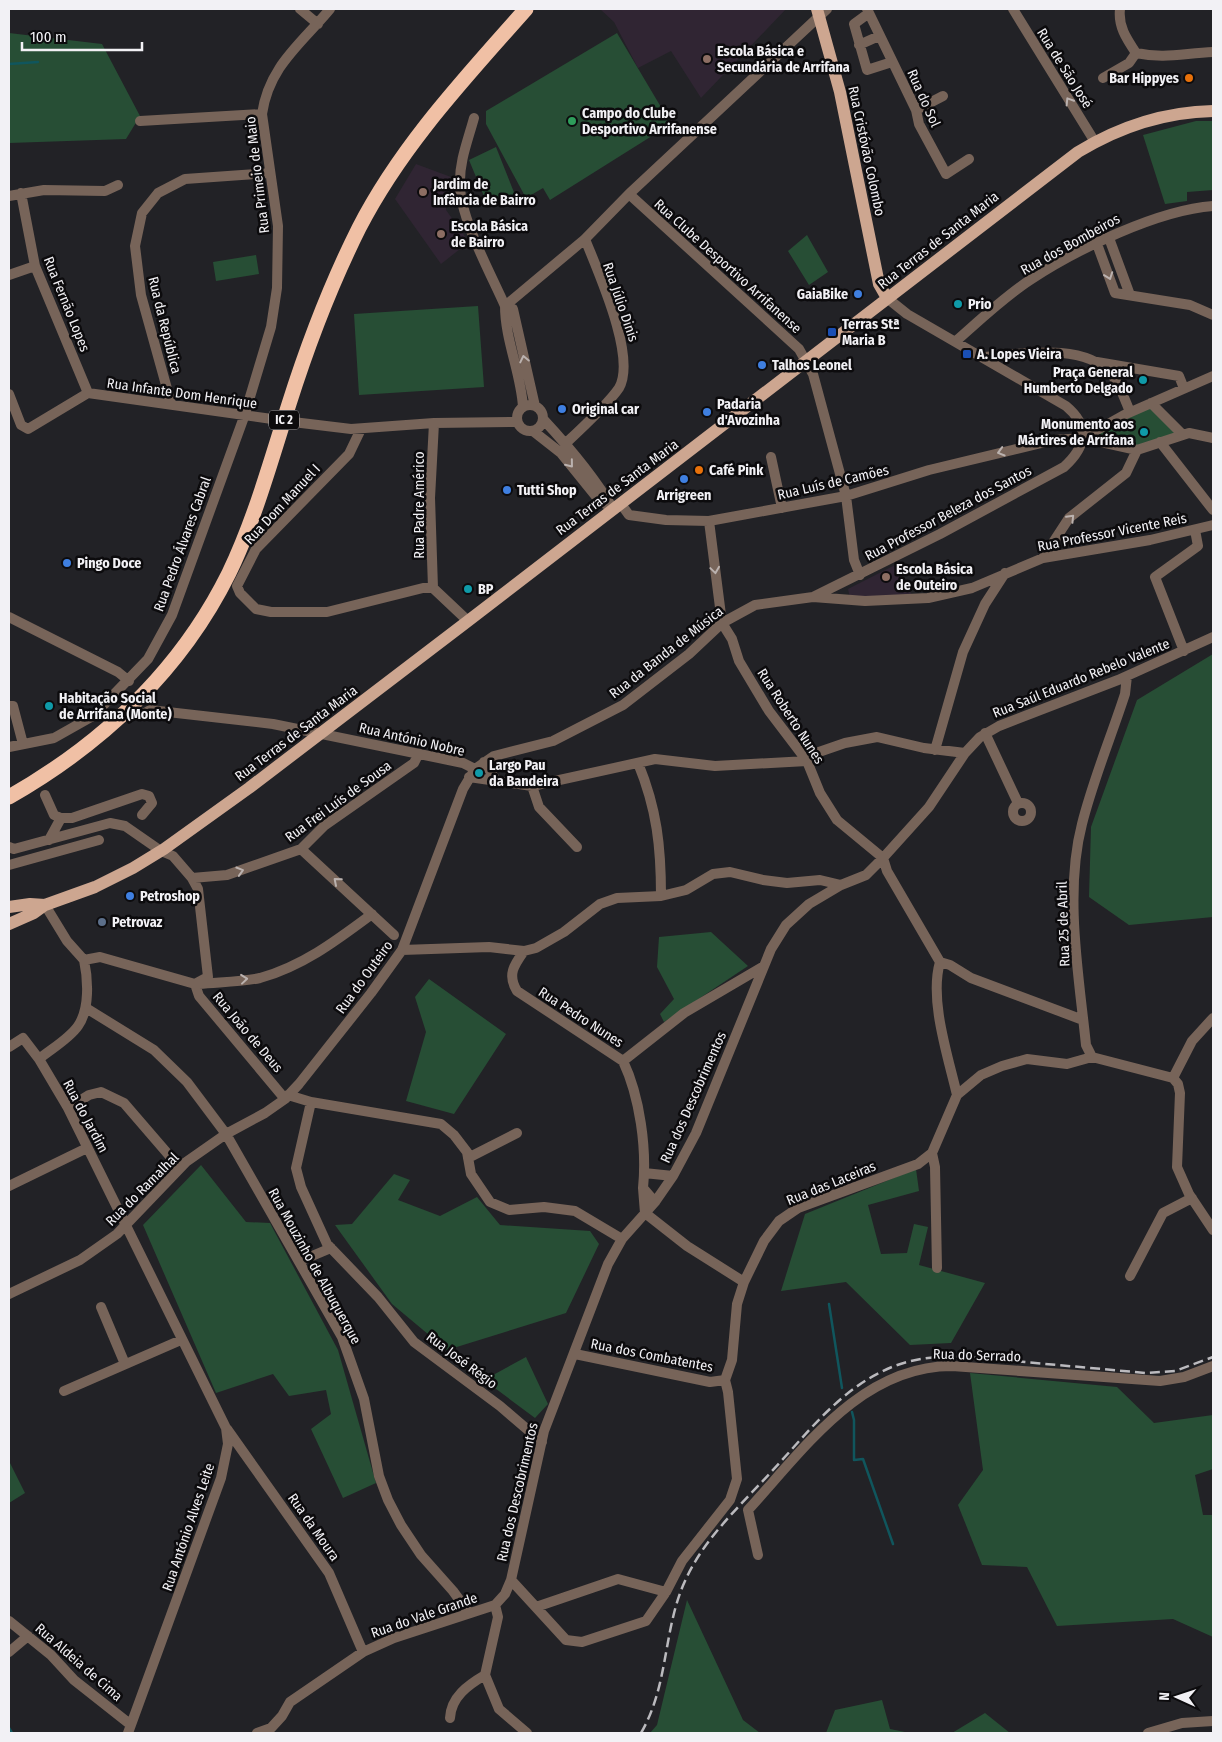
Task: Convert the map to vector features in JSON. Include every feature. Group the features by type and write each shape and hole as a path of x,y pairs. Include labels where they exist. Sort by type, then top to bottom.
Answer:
{"highway":[{"name":"IC 2","path":"9,791 53,766 117,713 153,675 190,628 219,577 242,526 298,358 325,290 355,225 408,140 434,105 518,9"},
{"name":"IC 2","path":"9,797 48,775 80,752 121,717 158,679 194,632 230,572 248,528 304,359 329,292 360,226 413,143 439,108 526,9"}],"main road":[{"name":"Rua Cristóvão Colombo","path":"821,11 840,92 879,284 887,298"},
{"name":"Rua Terras de Santa Maria","path":"44,905 95,887 162,851 468,621 1050,173 1095,142 1129,126 1157,118 1213,111"},
{"path":"9,907 30,904 44,905"},
{"path":"9,924 34,913 44,905"}],"street":[{"path":"300,9 318,24"},
{"name":"Rua Primeio de Maio","path":"244,417 271,327 277,288 278,226 262,114 265,95 278,67 330,9"},
{"name":"Rua de São José","path":"1013,9 1095,142"},
{"path":"1120,9 1119,19 1124,36 1136,53 1154,57 1172,57 1213,52"},
{"path":"505,306 585,239 629,194 821,11"},
{"path":"868,11 854,24 867,70 892,62"},
{"name":"Rua do Sol","path":"868,11 916,110 919,124 946,174 969,159"},
{"path":"860,45 880,36"},
{"path":"1103,78 1129,63 1136,53"},
{"path":"916,110 943,96"},
{"path":"140,121 262,114"},
{"path":"474,118 462,161 459,184 461,207 505,306 505,319 522,390 523,407 518,414 517,422 521,429 533,432 540,427 543,419"},
{"name":"Rua da República","path":"171,403 141,295 135,246 142,213 158,193 185,179 269,172"},
{"path":"9,196 44,190 104,191 118,185"},
{"name":"Rua Fernão Lopes","path":"21,193 35,266 88,393"},
{"name":"Rua Clube Desportivo Arrifanense","path":"629,194 798,349 807,360"},
{"name":"Rua dos Bombeiros","path":"956,341 1030,280 1097,244 1134,225 1200,206 1213,206"},
{"path":"1109,238 1130,295"},
{"name":"Rua Júlio Dinis","path":"566,443 619,388 624,369 621,334 585,239"},
{"path":"1097,244 1115,293 1190,305 1213,314"},
{"path":"9,275 35,266"},
{"path":"887,298 907,314 1066,406 1081,420 1084,429 1083,438"},
{"path":"505,306 513,310 535,406 541,411 543,419 566,443 603,492 617,506"},
{"path":"984,357 1044,353 1084,356 1111,373 1130,412"},
{"path":"807,360 813,374 846,496 854,560 860,575"},
{"path":"1096,362 1179,376 1183,386"},
{"path":"1083,438 1130,412 1213,376"},
{"path":"9,394 21,424 28,429 88,393"},
{"name":"Rua Infante Dom Henrique","path":"88,393 171,403 244,417 272,419"},
{"path":"1151,403 1183,435"},
{"path":"523,407 535,406"},
{"name":"Rua Pedro Álvares Cabral","path":"9,747 54,738 93,716 129,681 148,659 172,615 244,417"},
{"path":"293,422 361,429 434,423 517,422"},
{"name":"Rua Padre Américo","path":"433,588 430,498 434,423"},
{"name":"Rua Dom Manuel I","path":"361,429 350,454 256,549 237,586 240,593 256,609 309,613 327,612 423,588 433,588"},
{"name":"Rua Luís de Camões","path":"533,432 561,453 599,500 617,506 629,515 666,520 709,522 846,496 929,470 1022,447 1054,440 1083,438"},
{"path":"1083,438 1137,450 1189,433 1213,438"},
{"name":"Rua Professor Beleza dos Santos","path":"813,597 1010,498 1064,467 1077,453 1083,438"},
{"path":"1160,442 1213,510"},
{"path":"1043,558 1069,518 1126,473 1137,450"},
{"path":"771,458 782,508"},
{"path":"709,522 722,623"},
{"name":"Rua Professor Vicente Reis","path":"813,597 865,601 928,598 972,588 1043,558 1213,525"},
{"path":"1184,651 1155,577 1198,546 1195,530"},
{"path":"935,750 963,652 985,604 1005,573"},
{"path":"433,588 468,621"},
{"name":"Rua da Banda de Música","path":"484,762 494,756 553,740 623,705 689,654 722,623 755,605 813,597"},
{"path":"9,617 118,672 129,681"},
{"name":"Rua Roberto Nunes","path":"722,623 732,639 739,662 769,711 807,761 820,793 837,820 882,858 940,962"},
{"name":"Rua Saúl Eduardo Rebelo Valente","path":"965,753 985,734 999,726 1127,676 1213,637"},
{"name":"Rua 25 de Abril","path":"1092,1057 1086,1045 1083,1020 1074,914 1074,880 1081,826 1126,694 1127,676"},
{"path":"9,706 13,706 23,744"},
{"name":"Rua António Nobre","path":"140,716 150,710 273,724 463,763 472,773 496,780 532,786"},
{"name":"Rua António Nobre","path":"331,725 342,737"},
{"path":"985,734 1018,804"},
{"path":"576,847 539,806 532,786 655,759 724,766 807,761 816,753 845,742 877,737 935,750 965,753"},
{"name":"Rua dos Descobrimentos","path":"505,1594 511,1580 547,1421 575,1354 608,1264 622,1239 655,1202 673,1176 696,1133 772,949 786,925 809,904 841,885 866,875 929,807 965,753"},
{"name":"Rua Frei Luís de Sousa","path":"192,878 227,875 301,849 324,826 414,763 418,755"},
{"path":"472,773 484,762 496,780"},
{"path":"638,763 654,806 661,850 661,896"},
{"name":"Rua do Outeiro","path":"265,1113 287,1097 315,1065 402,950 472,773"},
{"path":"46,795 54,815 61,818 72,818 142,794 149,796 152,803 142,815"},
{"path":"49,840 61,818"},
{"path":"9,847 14,849 110,823 126,826 162,851 173,856 192,878 198,889 208,977 195,984"},
{"path":"70,834 75,848"},
{"path":"9,865 99,840"},
{"path":"301,849 394,935"},
{"path":"402,950 489,947 524,950 536,948 564,932 600,904 617,898 661,896 686,890 714,874 730,872 763,880 788,883 820,880 841,885"},
{"path":"39,1059 78,1026 86,1008 87,973 84,960 67,941 44,905"},
{"path":"195,984 258,978 295,966 338,940 372,914"},
{"name":"Rua Pedro Nunes","path":"524,950 512,968 511,982 516,991 623,1061 632,1079 645,1159 642,1188 645,1213"},
{"name":"Rua João de Deus","path":"84,960 100,957 195,984 198,996 287,1097"},
{"path":"956,1094 938,1006 936,975 940,962 950,965 971,978 1083,1020"},
{"path":"623,1061 684,1013 764,966"},
{"name":"Rua Mouzinho de Albuquerque","path":"86,1008 154,1050 187,1082 226,1134 342,1337 364,1399 379,1476 401,1525 421,1555 453,1591 469,1613"},
{"path":"1173,1078 1192,1041 1213,1018"},
{"name":"Rua do Jardim","path":"9,1047 23,1038 39,1059 68,1108 126,1225"},
{"path":"937,1268 935,1167 932,1153 956,1094 981,1075 1002,1066 1027,1060 1066,1064 1092,1057 1173,1078 1178,1084 1180,1093 1177,1167 1192,1198 1213,1230"},
{"path":"68,1108 89,1095 101,1092 124,1103 180,1168"},
{"path":"287,1097 441,1124 454,1135 466,1152 471,1174 490,1202 509,1210 544,1207 575,1211 622,1239"},
{"name":"Rua José Régio","path":"311,1102 296,1168 301,1187 327,1244 378,1297 414,1342 500,1406 542,1442"},
{"name":"Rua do Ramalhal","path":"9,1294 80,1260 126,1225 180,1168 226,1134 265,1113"},
{"path":"468,1158 517,1133"},
{"path":"9,1186 87,1148"},
{"name":"Rua das Laceiras","path":"666,1592 682,1561 730,1500 734,1491 737,1479 728,1392 725,1380 732,1360 737,1304 744,1282 764,1241 779,1222 798,1208 918,1164 932,1153"},
{"path":"644,1173 673,1176"},
{"path":"642,1188 655,1202"},
{"path":"1130,1276 1162,1212 1192,1198"},
{"path":"645,1213 687,1246 744,1282"},
{"name":"Rua António Alves Leite","path":"126,1225 226,1428 228,1444 221,1478 130,1729"},
{"path":"300,1261 331,1248"},
{"path":"100,1307 125,1364"},
{"path":"64,1391 181,1340"},
{"name":"Rua dos Combatentes","path":"575,1354 710,1382 725,1380"},
{"name":"Rua do Serrado","path":"758,1555 748,1510 828,1424 860,1396 891,1377 927,1367 952,1366 1160,1381 1184,1377 1213,1366"},
{"name":"Rua da Moura","path":"226,1428 329,1573 363,1652"},
{"path":"511,1580 566,1640 582,1642 646,1621 666,1592 618,1579 536,1607"},
{"name":"Rua do Vale Grande","path":"257,1733 271,1728 282,1716 290,1702 363,1652 394,1638 495,1605 505,1594"},
{"path":"495,1605 498,1617 485,1675 499,1710 527,1733"},
{"name":"Rua Aldeia de Cima","path":"9,1621 130,1729"},
{"path":"9,1652 28,1636"},
{"path":"450,1718 450,1706 460,1694 485,1675"},
{"path":"1148,1733 1182,1723 1213,1721"}],"shaded area":[{"name":"Escola Básica e Secundária de Arrifana","path":"600,9 786,9 701,98 671,51 638,68 614,22"},
{"path":"416,164 451,177 447,184 446,210 469,242 441,264 395,199"},
{"name":"Escola Básica de Outeiro","path":"895,565 913,597 850,598 848,589"}],"green space":[{"path":"9,33 102,44 140,116 126,139 9,143"},
{"name":"Campo do Clube Desportivo Arrifanense","path":"617,33 671,124 550,200 543,188 526,198 486,124 486,111"},
{"path":"1196,121 1213,121 1213,190 1187,192 1187,201 1165,204 1143,135"},
{"path":"496,147 515,195 488,206 469,160"},
{"path":"807,235 828,272 809,285 788,251"},
{"path":"256,255 259,274 216,281 213,262"},
{"path":"478,306 484,387 359,395 354,314"},
{"path":"1152,406 1179,434 1136,448 1090,438"},
{"path":"1213,654 1213,917 1129,925 1089,897 1091,827 1137,700"},
{"path":"711,932 748,966 664,1022 660,1014 674,999 657,967 659,937"},
{"path":"429,979 506,1034 454,1114 406,1101 426,1032 415,997"},
{"path":"201,1165 246,1222 270,1223 338,1350 376,1483 343,1498 311,1429 331,1414 326,1390 289,1396 273,1374 216,1393 143,1225"},
{"path":"916,1169 919,1191 868,1205 881,1254 907,1253 914,1224 928,1227 919,1265 985,1283 951,1343 910,1345 846,1282 781,1291 805,1214"},
{"path":"394,1174 410,1180 398,1200 440,1216 477,1197 500,1225 590,1231 599,1244 566,1313 447,1350 392,1304 335,1225 352,1224"},
{"path":"526,1357 548,1404 535,1418 484,1380"},
{"path":"970,1373 1117,1387 1154,1423 1213,1415 1213,1469 1195,1475 1203,1515 1213,1515 1213,1637 1173,1619 1057,1626 1027,1567 982,1565 958,1505 983,1470"},
{"path":"9,1461 25,1493 9,1503"},
{"path":"687,1600 743,1720 760,1733 650,1733 657,1725"},
{"path":"882,1700 890,1729 910,1733 826,1733 835,1710"},
{"path":"985,1713 1010,1733 952,1733"}],"waterway":[{"path":"9,64 38,62"},
{"path":"829,1304 842,1388"},
{"path":"852,1412 854,1420 854,1460 863,1459 893,1544"},
{"path":"9,1728 12,1733"}],"railway":[{"path":"641,1733 657,1696 678,1599 685,1581 702,1550 724,1523 822,1417 835,1404 865,1381 902,1363 935,1357 969,1357 1146,1373 1175,1371 1213,1357"}],"place":[{"name":"Escola Básica e Secundária de Arrifana","path":"707,59"},
{"name":"Bar Hippyes","path":"1189,78"},
{"name":"Campo do Clube Desportivo Arrifanense","path":"572,121"},
{"name":"Jardim de Infância de Bairro","path":"423,192"},
{"name":"Escola Básica de Bairro","path":"441,234"},
{"name":"GaiaBike","path":"858,294"},
{"name":"Prio","path":"958,304"},
{"name":"Terras Stª Maria B","path":"832,332"},
{"name":"A. Lopes Vieira","path":"967,354"},
{"name":"Talhos Leonel","path":"762,365"},
{"name":"Praça General Humberto Delgado","path":"1143,380"},
{"name":"Original car","path":"562,409"},
{"name":"Padaria d'Avozinha","path":"707,412"},
{"name":"Monumento aos Mártires de Arrifana","path":"1144,432"},
{"name":"Café Pink","path":"699,470"},
{"name":"Arrigreen","path":"684,479"},
{"name":"Tutti Shop","path":"507,490"},
{"name":"Pingo Doce","path":"67,563"},
{"name":"Escola Básica de Outeiro","path":"886,577"},
{"name":"BP","path":"468,589"},
{"name":"Habitação Social de Arrifana (Monte)","path":"49,706"},
{"name":"Largo Pau da Bandeira","path":"479,773"},
{"name":"Petroshop","path":"130,896"},
{"name":"Petrovaz","path":"102,922"}]}
